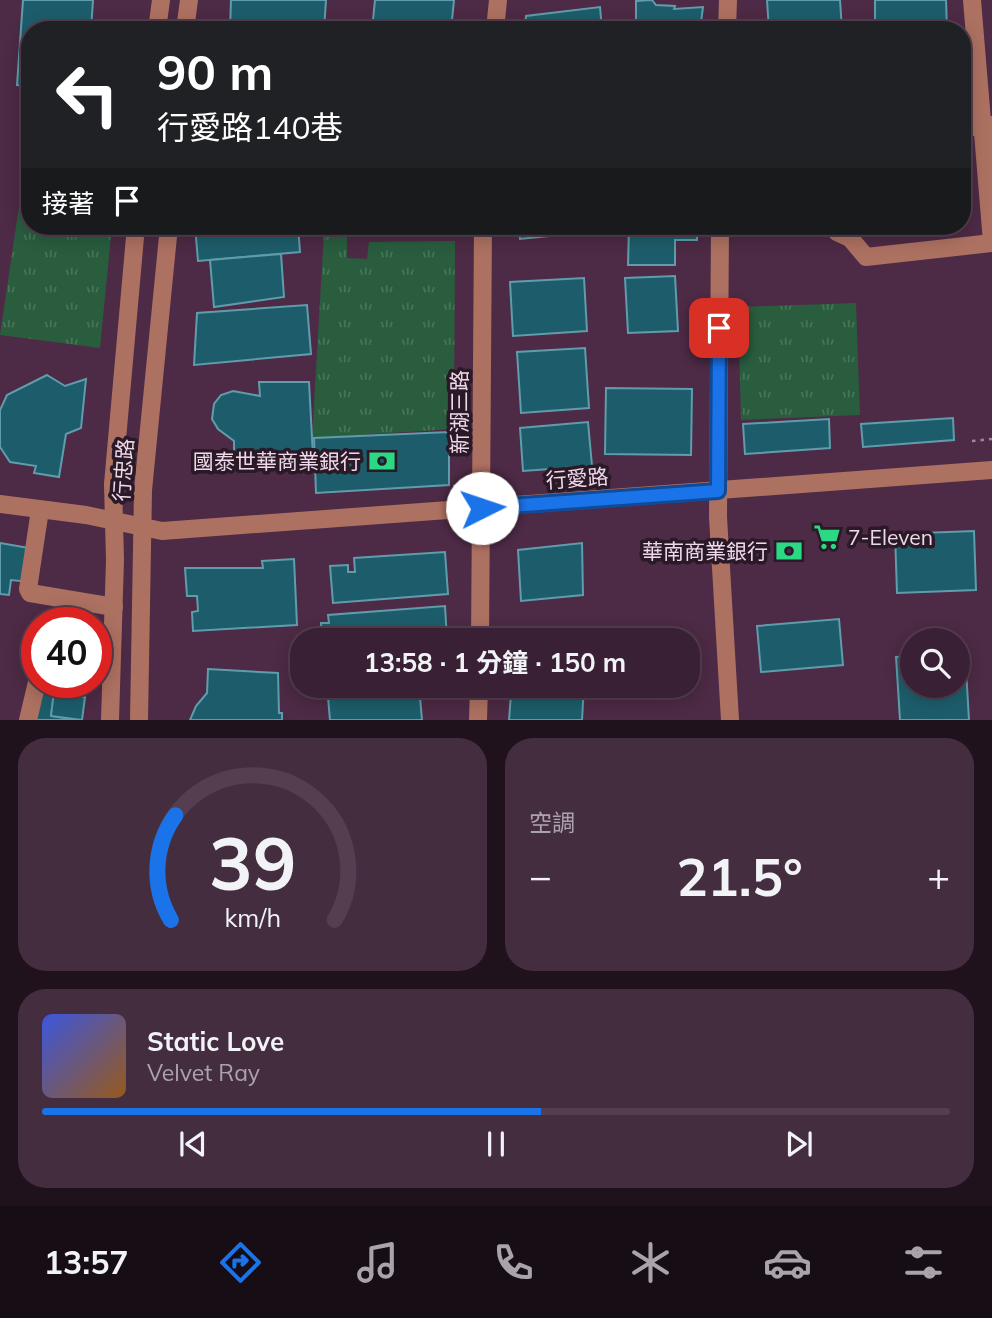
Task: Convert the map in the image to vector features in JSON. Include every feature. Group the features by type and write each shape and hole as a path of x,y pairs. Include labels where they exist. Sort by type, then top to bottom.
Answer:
{"street":[{"path":"158,21 161,0"},
{"path":"186,21 189,0"},
{"path":"496,21 498,0"},
{"path":"727,21 728,0"},
{"path":"844,235 850,238 866,257 992,243 987,126 972,0"},
{"name":"行忠路","path":"112,621 113,484 135,235"},
{"name":"行忠路","path":"139,719 142,490 168,235"},
{"name":"新湖三路","path":"480,628 483,235"},
{"path":"720,235 718,491 730,719"},
{"name":"行愛路","path":"0,504 86,515 142,529 162,531 992,470"},
{"path":"40,510 28,589 30,593 114,607"},
{"path":"28,719 33,698"},
{"name":"行忠路","path":"107,698 110,719"},
{"path":"478,719 479,698"}],"path":[{"path":"972,441 992,439"}],"green space":[{"path":"21,193 21,235 111,235 100,348 0,335"},
{"path":"324,235 347,235 347,258 367,259 369,242 455,241 454,429 312,438"},
{"path":"856,303 860,415 741,420 738,307"}],"building":[{"path":"23,0 93,0 92,21 22,21"},
{"path":"231,0 326,0 325,21 230,21"},
{"path":"375,0 454,0 452,21 373,21"},
{"path":"652,0 656,5 675,6 674,9 703,7 701,21 636,21 636,1"},
{"path":"767,0 840,0 841,21 768,21"},
{"path":"875,0 946,0 947,21 875,21"},
{"path":"600,7 601,21 526,21 526,16"},
{"path":"21,28 21,85 17,85"},
{"path":"196,235 299,235 300,252 198,261"},
{"path":"520,235 560,235 520,239"},
{"path":"629,235 697,235 697,240 675,240 675,265 628,265"},
{"path":"281,254 284,297 214,307 210,260"},
{"path":"675,276 678,331 628,333 625,278"},
{"path":"584,278 587,331 513,336 510,282"},
{"path":"307,305 311,354 194,365 197,313"},
{"path":"585,348 589,408 521,413 517,352"},
{"path":"47,375 65,386 86,379 81,428 66,434 59,477 34,473 36,466 10,462 0,447 0,410 7,395"},
{"path":"259,382 309,382 313,456 234,462 234,441 218,429 212,419 214,404 221,395 233,391 260,396"},
{"path":"606,388 692,389 691,455 605,454"},
{"path":"953,418 954,440 863,447 861,424"},
{"path":"829,419 830,448 745,454 743,424"},
{"path":"588,422 592,466 523,471 520,428"},
{"name":"國泰世華商業銀行","path":"449,432 449,485 316,493 314,438"},
{"path":"974,531 976,590 897,593 895,534"},
{"path":"0,543 35,549 30,582 11,580 9,595 0,594"},
{"path":"582,543 583,595 521,601 518,550"},
{"path":"445,552 448,594 333,603 330,566 348,565 348,572 355,572 354,558"},
{"path":"294,559 297,625 193,631 192,612 198,611 197,596 187,596 185,568 263,568 262,561"},
{"path":"445,606 446,628 321,628 321,623 329,623 328,615"},
{"path":"839,619 843,665 761,672 757,626"},
{"path":"896,657 900,657 900,698 968,698 969,720 900,720"},
{"path":"208,669 278,673 279,713 282,713 282,720 190,720 196,706 207,693"},
{"path":"36,698 53,698 51,716 77,720 32,720"},
{"path":"53,698 85,698 82,720 51,716"},
{"path":"328,698 420,698 422,720 330,720"},
{"path":"511,698 583,698 582,720 509,720"}],"place":[{"name":"國泰世華商業銀行","path":"382,461"},
{"name":"7-Eleven","path":"827,537"},
{"name":"華南商業銀行","path":"789,551"}],"route":[{"path":"482,508 718,491 719,328"}]}
